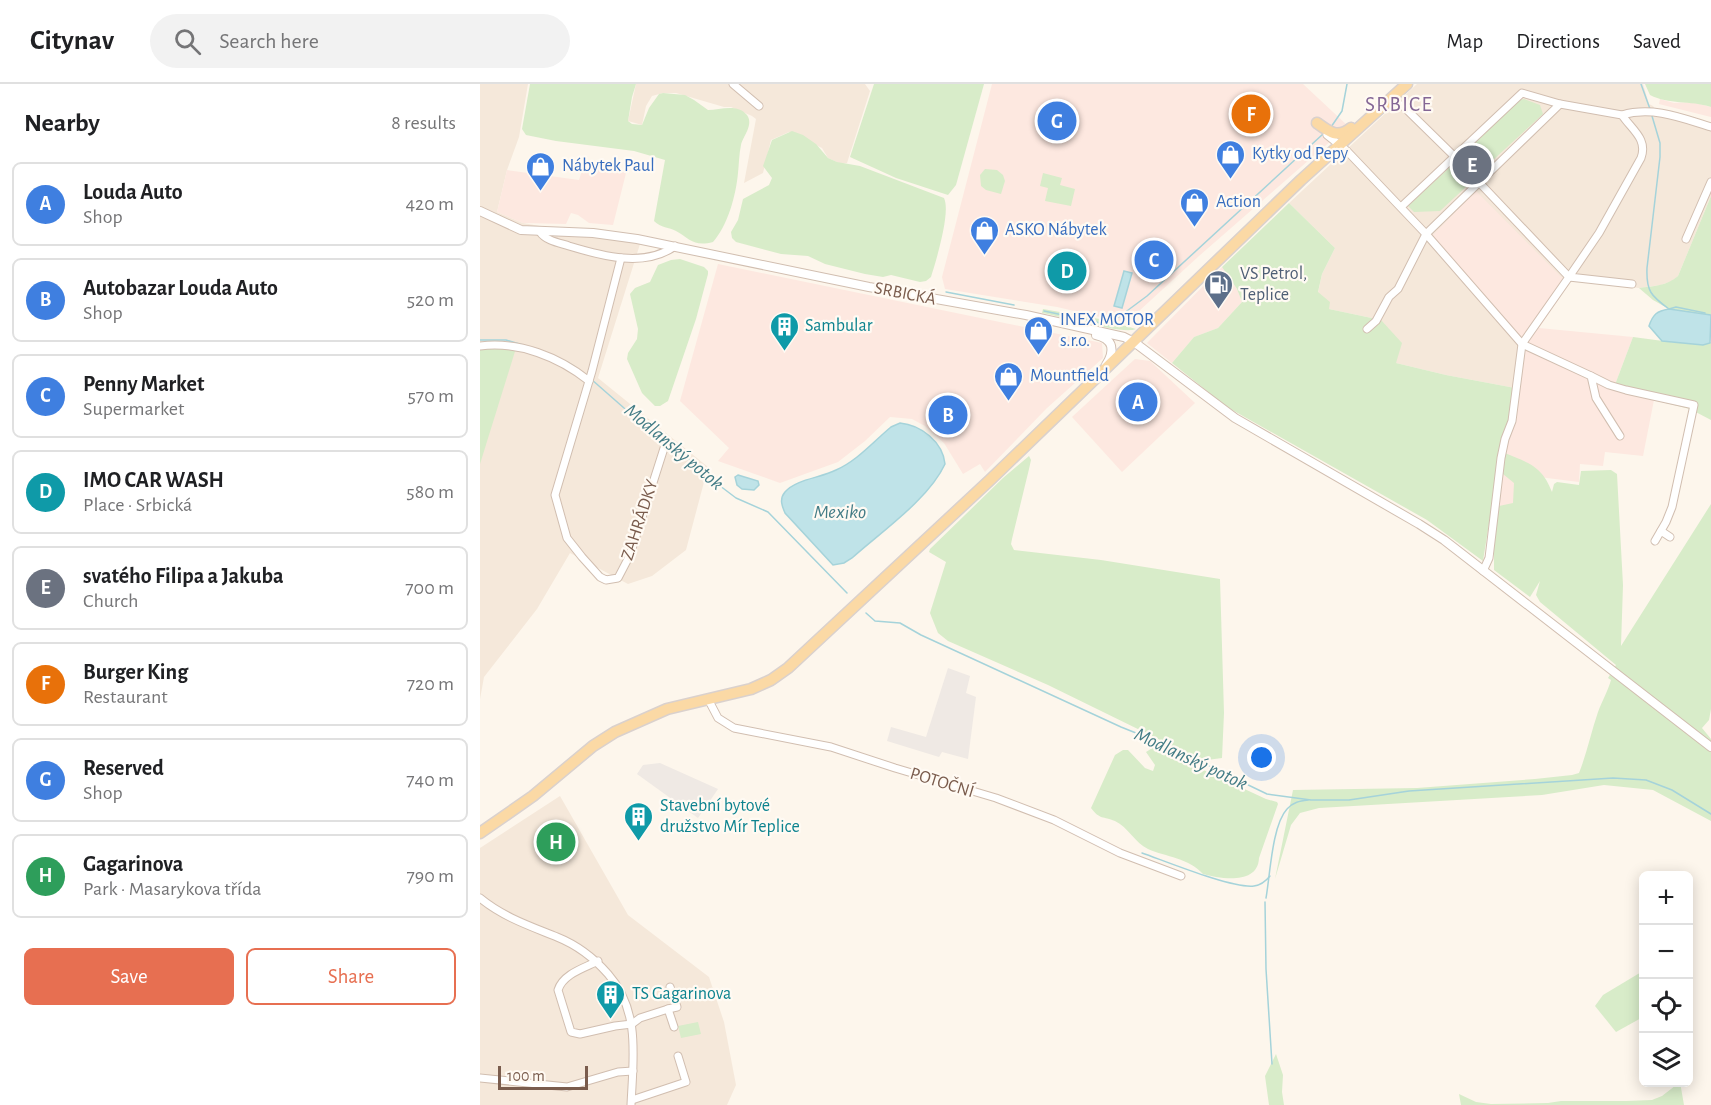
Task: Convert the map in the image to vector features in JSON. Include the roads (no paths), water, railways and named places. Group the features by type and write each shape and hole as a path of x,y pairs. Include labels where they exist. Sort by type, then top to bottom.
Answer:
{"main road":[{"path":"480,833 533,796 593,746 615,732 667,709 763,685 788,668 1339,145 1407,84"},
{"path":"1317,123 1334,134 1342,134 1396,93"}],"street":[{"path":"733,84 759,106"},
{"path":"1401,207 1522,93 1560,104 1622,115 1634,112 1671,114 1711,127"},
{"path":"1367,329 1376,321 1389,297 1398,289 1426,234 1560,104"},
{"path":"1402,105 1455,157 1569,277 1632,284"},
{"path":"1483,571 1489,558 1501,458 1512,421 1522,344 1599,233 1644,150 1643,139 1630,127 1622,115"},
{"path":"1327,135 1401,207 1522,344 1610,385 1694,405 1672,507 1655,541"},
{"path":"1686,239 1711,182"},
{"name":"SRBICKÁ","path":"480,211 515,228 540,232 609,235 675,246 869,287 1119,335 1134,342 1235,418 1444,540 1711,747"},
{"name":"SRBICKÁ","path":"540,232 543,236 555,241 592,253 621,258 656,254 668,251 675,246"},
{"name":"ZAHRÁDKY","path":"621,258 589,381 555,495 567,538 600,577 606,580 618,578 622,574 665,445"},
{"path":"1077,326 1086,332 1106,338 1110,342 1112,355 1102,372"},
{"path":"480,346 514,345 530,350 569,366 589,381"},
{"path":"1591,376 1596,398 1620,436"},
{"path":"1661,531 1670,537"},
{"name":"POTOČNÍ","path":"708,699 718,718 734,728 817,743 963,790 996,798 1054,820 1120,853 1181,876"},
{"path":"480,898 514,920 559,938 598,961 616,982 632,1024 632,1102 686,1082 678,1056"},
{"path":"598,961 564,978 560,983 558,990 571,1032 580,1034 632,1024 640,1018 676,1007 670,987"},
{"path":"668,1009 674,1027"},
{"path":"480,1078 567,1087 618,1072 633,1071"}],"water":[{"path":"1124,271 1132,273 1122,308 1114,306"},
{"path":"1669,309 1711,315 1710,343 1703,345 1662,341 1649,326 1656,314"},
{"name":"Mexiko","path":"900,423 916,427 930,436 940,449 945,464 928,490 903,514 852,558 844,563 833,565 785,513 782,497 790,488 802,481 830,473 844,466 891,427"},
{"path":"738,475 758,481 759,485 754,490 742,489 737,485 735,477"}],"waterway":[{"path":"1331,127 1342,111 1347,84"},
{"path":"1641,84 1650,109"},
{"path":"1652,116 1660,143 1660,157 1647,282 1654,296 1669,309 1676,307 1705,313"},
{"path":"1112,322 1147,296 1323,134"},
{"path":"946,292 1014,305"},
{"path":"1044,311 1110,325"},
{"name":"Modlanský potok","path":"480,340 506,340 526,346"},
{"name":"Modlanský potok","path":"567,362 575,367"},
{"name":"Modlanský potok","path":"591,379 624,408 646,425 657,430 670,445 686,455 696,468 736,498 768,512 847,593"},
{"name":"Modlanský potok","path":"866,613 875,621 900,623 921,635 1121,727 1161,743 1267,794 1311,800 1349,800 1409,791 1613,778 1646,780 1672,790 1711,814"},
{"path":"1266,898 1272,851 1282,817 1292,805 1308,800"},
{"path":"1142,853 1215,879 1244,886 1259,885 1270,876"},
{"path":"1265,902 1266,969 1272,1064"}],"place":[{"name":"Burger King","path":"1251,114"},
{"name":"Reserved","path":"1057,121"},
{"name":"svatého Filipa a Jakuba","path":"1472,165"},
{"name":"Kytky od Pepy","path":"1231,180"},
{"name":"Nábytek Paul","path":"541,192"},
{"name":"Action","path":"1195,228"},
{"name":"ASKO Nábytek","path":"984,256"},
{"name":"Penny Market","path":"1154,260"},
{"name":"IMO CAR WASH","path":"1067,271"},
{"name":"VS Petrol, Teplice","path":"1219,310"},
{"name":"Sambular","path":"784,352"},
{"name":"INEX MOTOR s.r.o.","path":"1039,356"},
{"name":"Mountfield","path":"1009,402"},
{"name":"Louda Auto","path":"1138,402"},
{"name":"Autobazar Louda Auto","path":"948,415"},
{"name":"Gagarinova","path":"556,842"},
{"name":"Stavební bytové družstvo Mír Teplice","path":"639,842"},
{"name":"TS Gagarinova","path":"611,1020"}],"district":[{"name":"SRBICE","path":"1399,104"}]}
